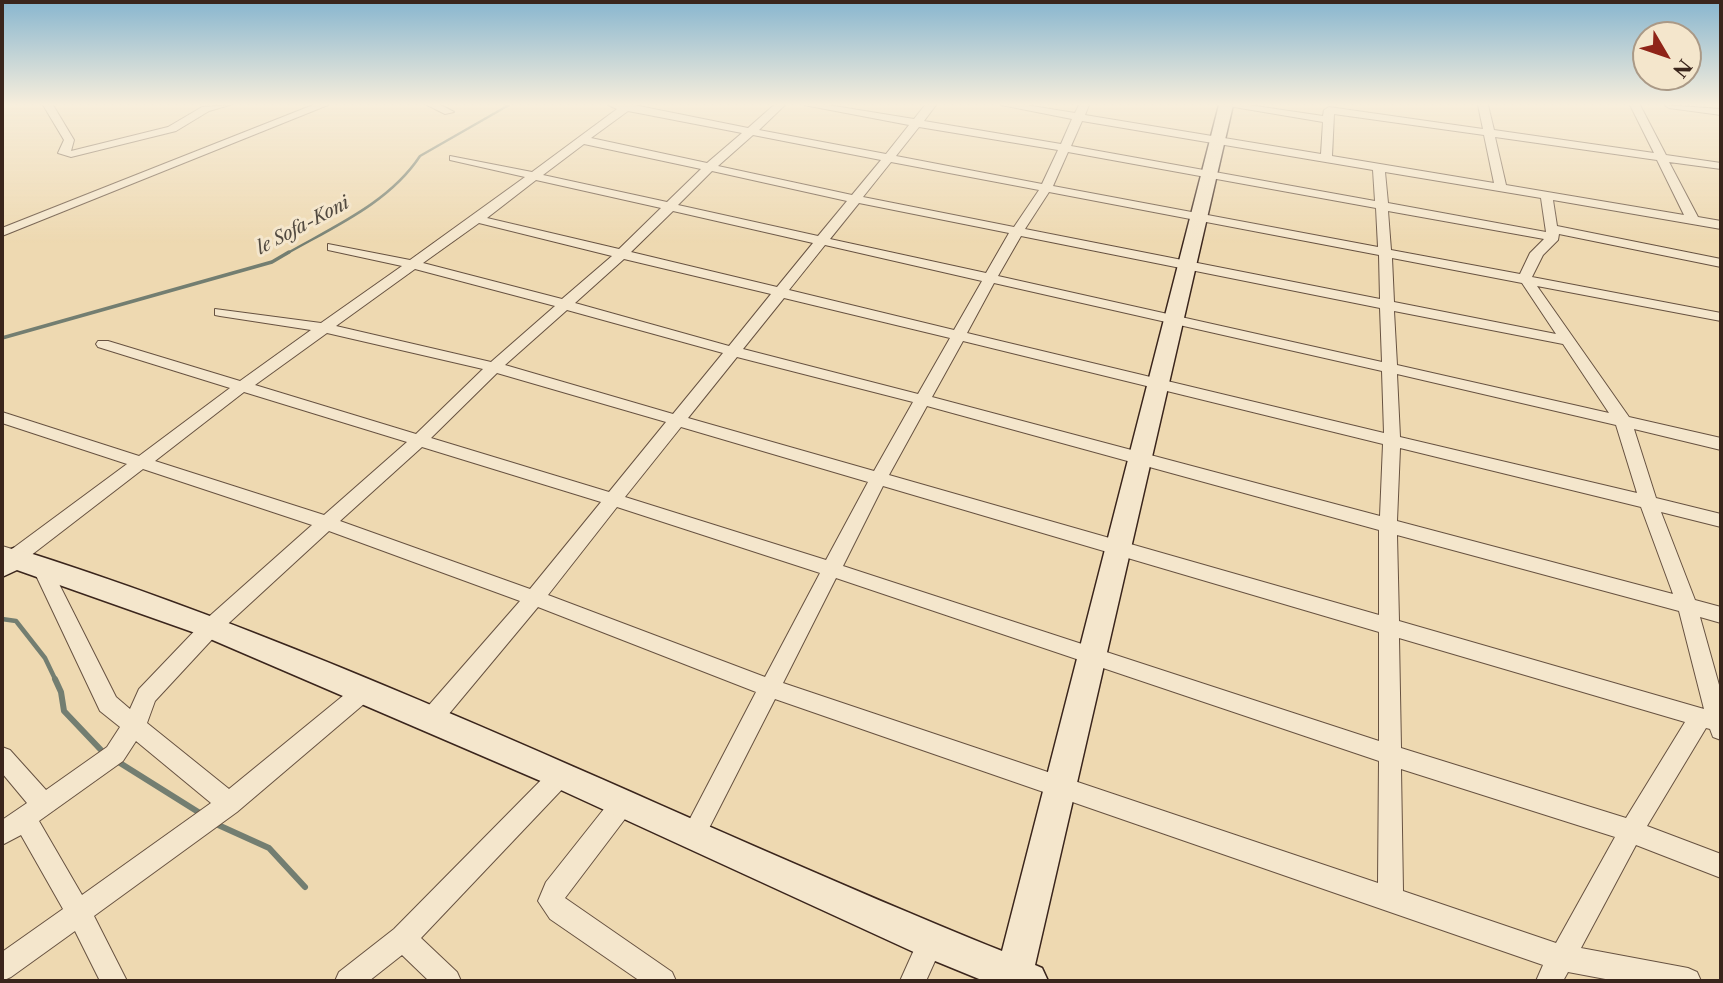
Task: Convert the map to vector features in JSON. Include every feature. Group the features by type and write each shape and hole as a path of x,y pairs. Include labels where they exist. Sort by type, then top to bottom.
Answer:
{"street":[{"path":"65,151 64,153 71,154 84,151"},
{"path":"2,232 197,151"},
{"path":"14,561 240,388 568,151"},
{"path":"634,151 1187,266 1568,341"},
{"path":"2,834 115,754 135,724 147,695 211,627 417,442 494,367 623,254 728,151"},
{"path":"844,151 1721,317"},
{"path":"430,720 534,598 893,151"},
{"path":"694,834 878,479 1017,231 1046,188 1063,151"},
{"path":"1079,151 1382,208 1553,233 1721,263"},
{"path":"14,561 211,627 561,775 931,941 1021,978 1060,785 1215,151"},
{"path":"1274,151 1721,225"},
{"path":"1326,159 1327,151"},
{"path":"1493,151 1501,188"},
{"path":"1616,151 1721,166"},
{"path":"1657,151 1693,220"},
{"path":"454,158 821,242 1174,317 1721,444"},
{"path":"1379,168 1388,306 1392,439 1388,527 1391,898"},
{"path":"1525,278 1537,253 1553,233 1546,195"},
{"path":"477,219 1721,520"},
{"path":"333,247 413,264 1721,615"},
{"path":"1525,278 1623,421 1648,501 1687,606 1715,724"},
{"path":"220,312 325,328 494,367 677,418 1715,724"},
{"path":"103,344 417,442 612,499 831,569 1631,831 1721,866"},
{"path":"2,417 326,523 534,598 770,688 1391,898 1555,969 1688,981"},
{"path":"14,561 108,704 124,719 135,724 225,806"},
{"path":"2,968 195,829 363,692"},
{"path":"1555,969 1631,831 1715,724"},
{"path":"2,757 35,812 79,913 114,981"},
{"path":"348,981 403,939 561,775"},
{"path":"624,803 555,891 551,901 558,910 663,981"},
{"path":"403,939 448,981"},
{"path":"914,981 931,941"}],"waterway":[{"name":"le Sofa-Koni","path":"286,254 376,201 407,173 420,156 429,151"},
{"name":"le Sofa-Koni","path":"2,338 272,262 289,252"},
{"path":"2,619 16,621 45,658 56,681"},
{"path":"55,679 61,692 64,711 101,750"},
{"path":"120,763 203,815"},
{"path":"216,824 269,848 305,887"}]}
